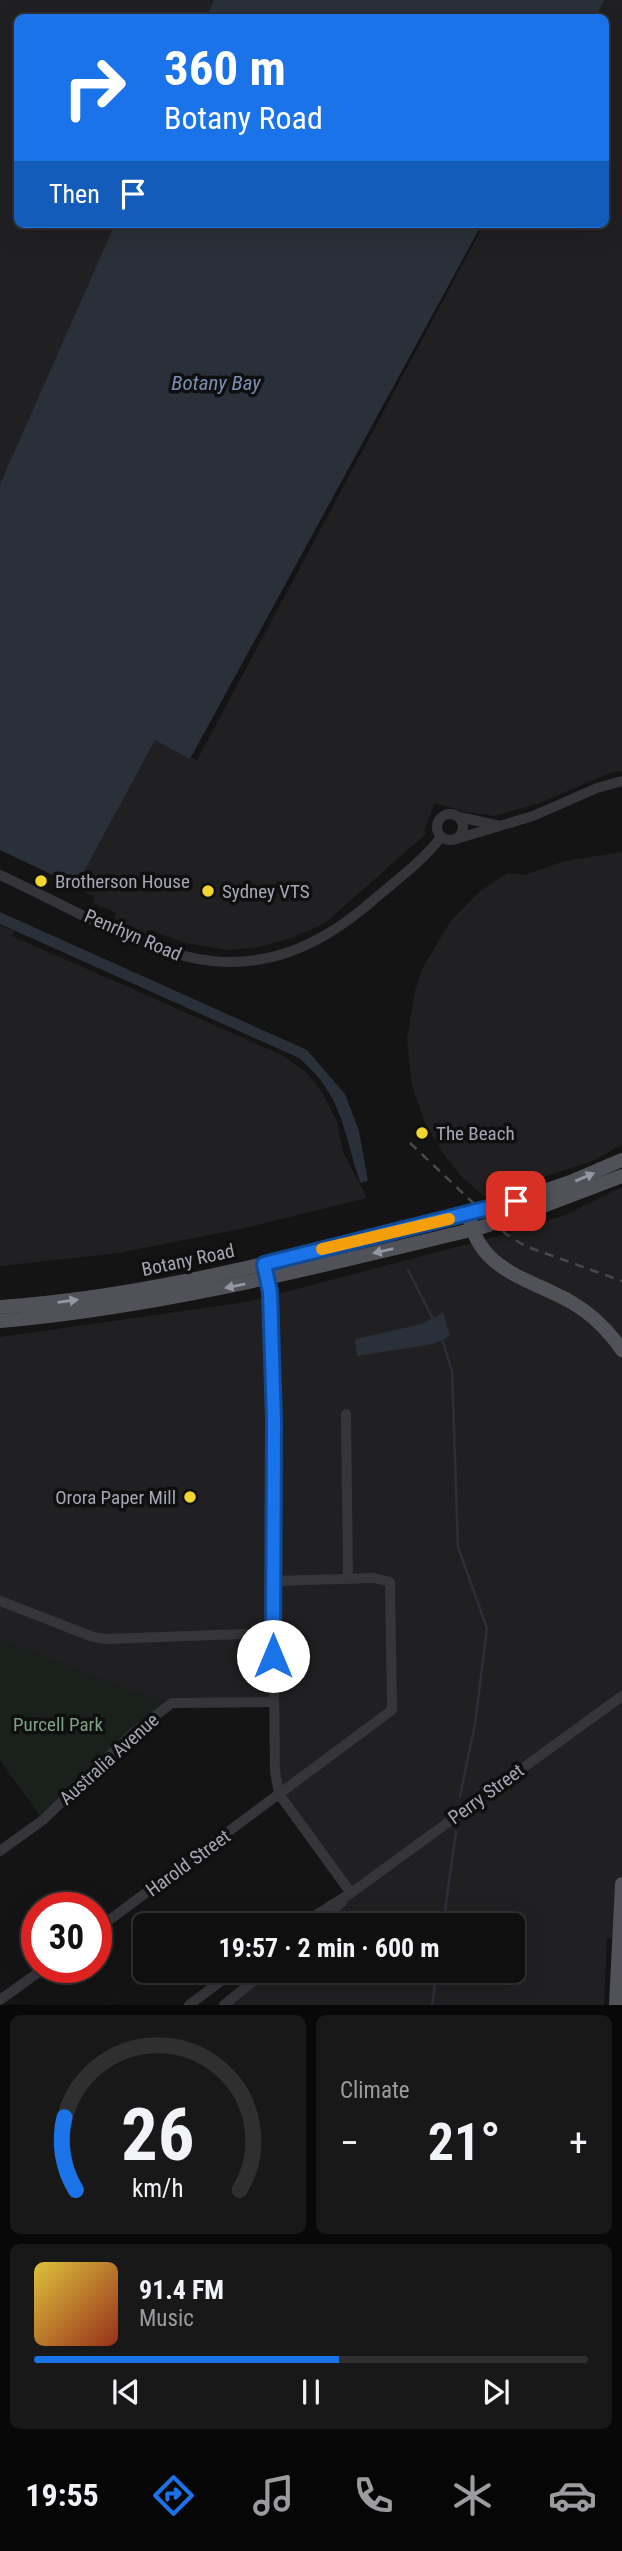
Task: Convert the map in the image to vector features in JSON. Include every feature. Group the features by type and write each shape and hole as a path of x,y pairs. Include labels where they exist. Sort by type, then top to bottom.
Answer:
{"main road":[{"name":"Botany Road","path":"0,1321 121,1308 267,1279 474,1224 500,1206 573,1181 622,1160"},
{"name":"Botany Road","path":"0,1307 124,1293 514,1217 622,1176"},
{"path":"474,1224 494,1253 519,1275 586,1312 622,1350"},
{"path":"616,2005 620,1974 622,1884"}],"street":[{"path":"441,836 456,839 533,816 622,781"},
{"name":"Penrhyn Road","path":"0,875 163,951 206,962 246,962 289,954 324,938 420,860 441,836 437,828 440,818 449,813 459,817"},
{"path":"459,817 499,825"},
{"path":"456,839 463,828 459,817"},
{"path":"264,1264 271,1302 274,1421 273,1702 279,1794 351,1893"},
{"path":"273,1581 348,1579 346,1414"},
{"name":"Harold Street","path":"112,1918 392,1710 390,1582 374,1578 348,1579"},
{"path":"0,1601 93,1637 107,1639 273,1633"},
{"name":"Perry Street","path":"319,1913 351,1893 622,1696"},
{"name":"Australia Avenue","path":"0,1851 43,1820 134,1732 172,1703 273,1702"},
{"name":"Perry Street","path":"330,1913 351,1893"},
{"path":"0,2000 24,1983"},
{"path":"189,2005 219,1983"},
{"path":"224,2005 251,1983"}],"shaded area":[{"path":"0,0 214,0 207,14 14,14 14,228 113,228 0,484"},
{"path":"603,0 622,0 622,771 610,773 537,804 495,816 466,812 435,803 424,831 427,833 325,923 289,939 255,948 227,950 185,943 150,929 147,934 114,918 116,913 93,903 95,897 73,887 154,739 197,760 482,228 609,228 609,14 596,14"},
{"path":"622,852 622,1145 590,1162 484,1196 462,1177 445,1156 425,1123 412,1085 407,1039 415,991 422,969 450,922 480,891 508,873 524,875 565,861"},
{"path":"0,925 14,931 12,936 282,1055 306,1072 322,1092 337,1121 343,1152 367,1198 245,1228 118,1253 0,1266"},
{"path":"622,1187 622,1938 607,1938 604,2005 224,2005 252,1983 525,1983 525,1913 330,1913 351,1893 279,1794 273,1703 172,1703 138,1694 28,1650 0,1644 0,1337 247,1302 506,1234 565,1215"}],"green space":[{"name":"Purcell Park","path":"0,1639 138,1694 172,1703 43,1820 0,1760"}],"water":[{"path":"214,0 604,0 597,14 207,14"},
{"name":"Botany Bay","path":"113,228 480,228 190,759 155,740 76,886 0,850 0,484"},
{"path":"0,912 307,1050 345,1094 359,1131 368,1181 361,1183 359,1179 333,1099 299,1058 0,924"},
{"path":"443,1312 450,1336 433,1344 357,1356 355,1339 422,1324"}],"waterway":[{"path":"408,1270 434,1321"},
{"path":"441,1336 452,1371 458,1547 487,1628 475,1724 460,1796"},
{"path":"445,1913 456,1832"},
{"path":"432,2005 435,1983"}],"railway":[{"path":"410,1143 506,1234 525,1246 622,1281"}],"slow traffic":[{"path":"322,1249 449,1219"}],"place":[{"name":"Brotherson House","path":"41,881"},
{"name":"Sydney VTS","path":"208,891"},
{"name":"The Beach","path":"422,1133"},
{"name":"Orora Paper Mill","path":"190,1497"}],"route":[{"path":"273,1656 274,1421 270,1292 264,1264 516,1201"}]}
